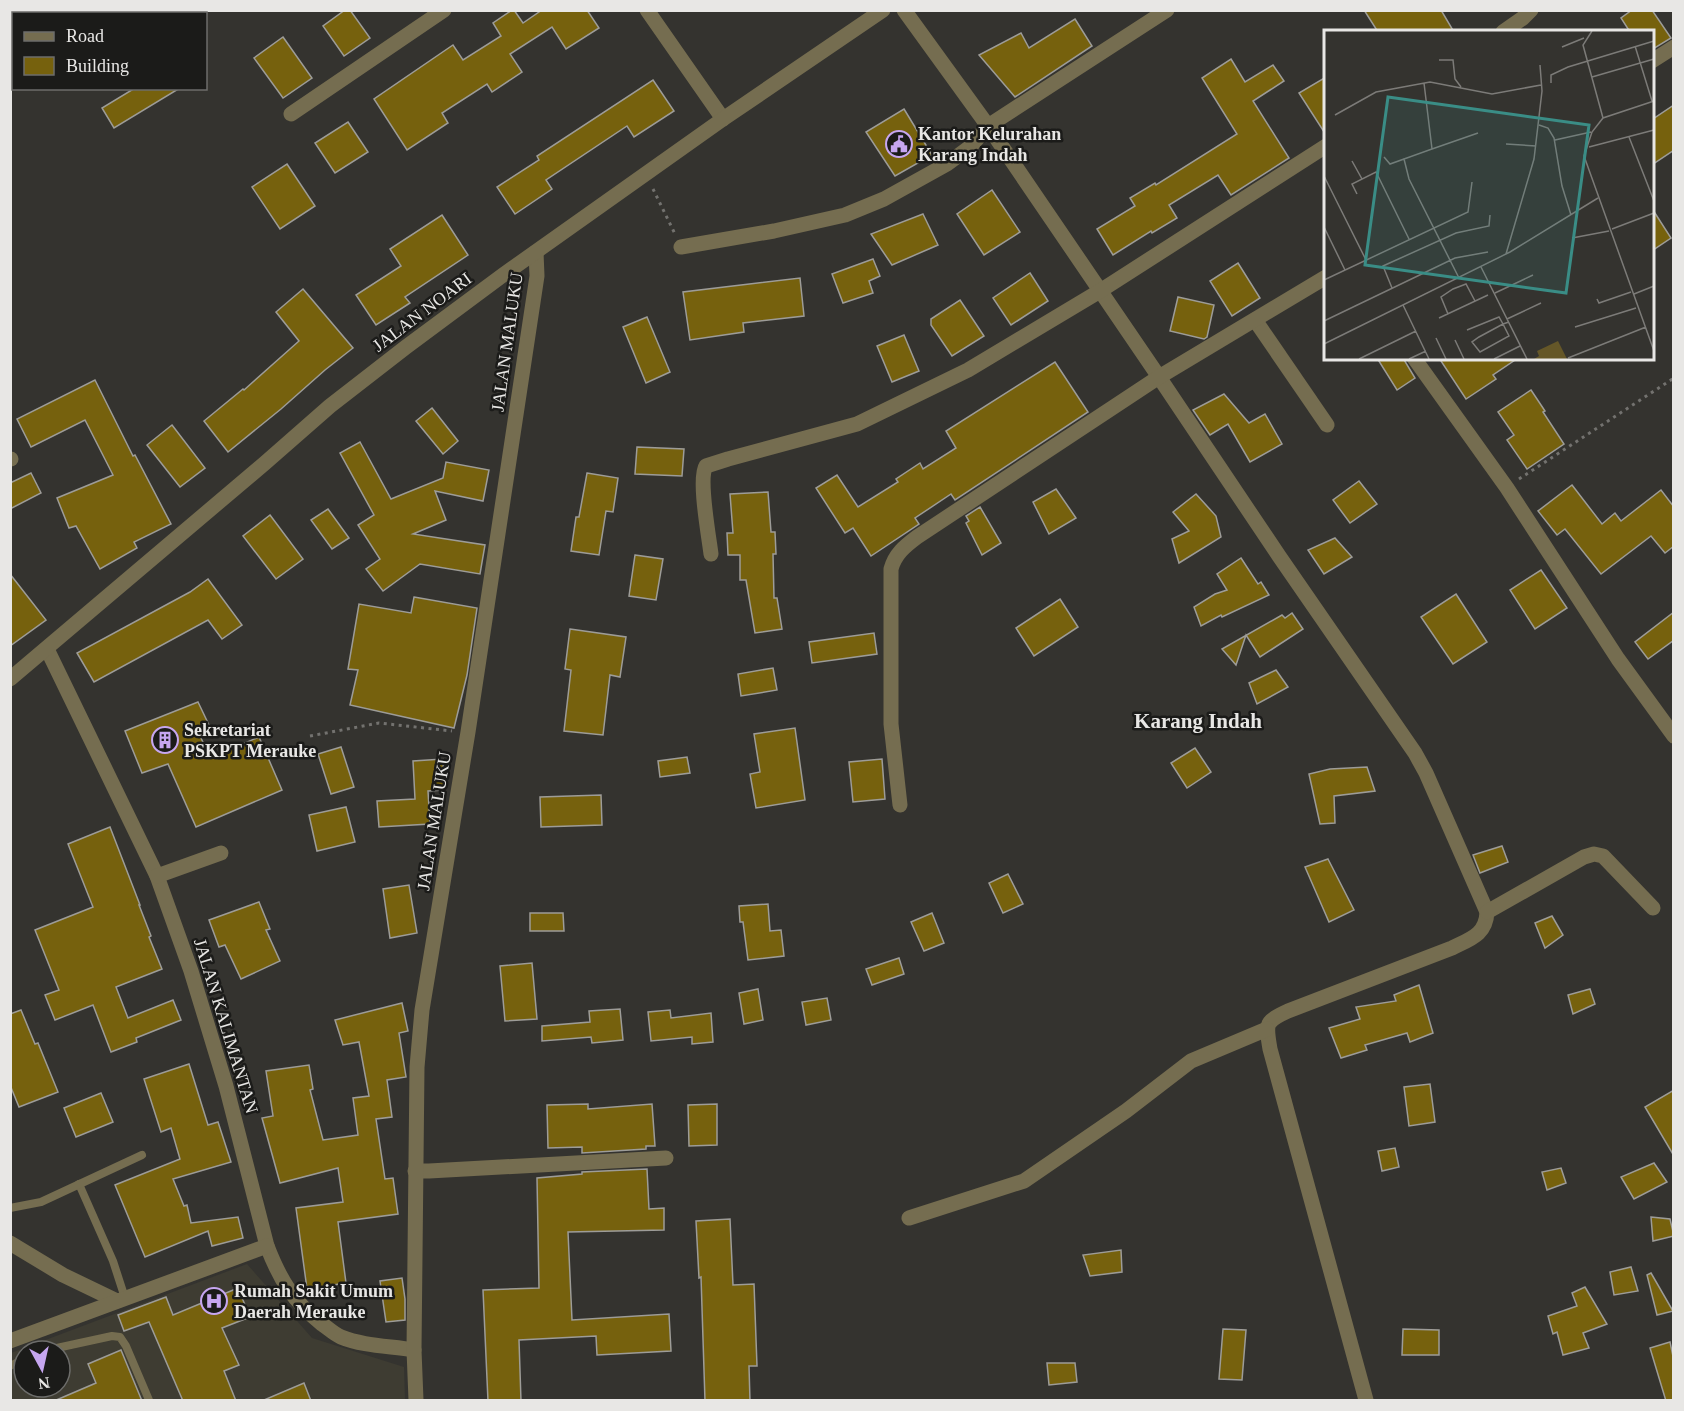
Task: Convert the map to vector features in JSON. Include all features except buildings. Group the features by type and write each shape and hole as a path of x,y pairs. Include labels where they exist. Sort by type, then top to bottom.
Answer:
{"street":[{"path":"291,114 444,10"},
{"path":"646,10 723,119"},
{"name":"JALAN NOARI","path":"10,679 330,406 416,340 645,174 883,10"},
{"path":"904,10 988,126 1415,753 1487,912 1485,926 1473,938 1288,1011 1274,1018 1266,1029 1366,1401"},
{"path":"681,247 774,231 845,215 884,199 947,164 970,147 988,126 1167,10"},
{"path":"1506,30 1531,10"},
{"path":"1654,60 1674,47"},
{"path":"711,554 702,473 706,466 857,424 968,370 1100,291 1324,147"},
{"name":"JALAN MALUKU","path":"416,1401 414,1350 422,1171 417,1067 422,1010 468,732 537,276 536,252"},
{"path":"900,805 891,724 890,579 893,562 900,551 917,537 1159,377 1324,278"},
{"path":"1255,320 1327,425"},
{"path":"1415,360 1507,488 1618,659 1674,736"},
{"name":"JALAN KALIMANTAN","path":"46,649 157,876 191,971 226,1086 267,1246 281,1278 296,1300 312,1316 339,1336 355,1341 414,1350"},
{"path":"157,876 221,853"},
{"path":"1487,912 1594,854 1603,856 1653,908"},
{"path":"909,1218 1024,1181 1126,1111 1191,1061 1266,1029"},
{"path":"422,1171 666,1158"},
{"path":"10,1243 63,1275 121,1300"},
{"path":"10,1341 267,1246"}],"lane":[{"path":"10,1208 41,1202 142,1155"},
{"path":"79,1184 113,1261 121,1300"},
{"path":"72,1345 112,1336 120,1337 149,1401"}],"path":[{"path":"645,174 681,247"},
{"path":"1507,488 1674,378"},
{"path":"309,736 379,723 468,732"}],"shaded area":[{"name":"Rumah Sakit Umum Daerah Merauke","path":"247,1264 312,1338 404,1367 405,1400 11,1400 11,1353 12,1399 72,1399 72,1339 48,1339"}],"place":[{"name":"Kantor Kelurahan Karang Indah","path":"899,144"},
{"name":"Sekretariat PSKPT Merauke","path":"165,740"},
{"name":"Rumah Sakit Umum Daerah Merauke","path":"214,1301"}],"district":[{"name":"Karang Indah","path":"1198,721"}]}
